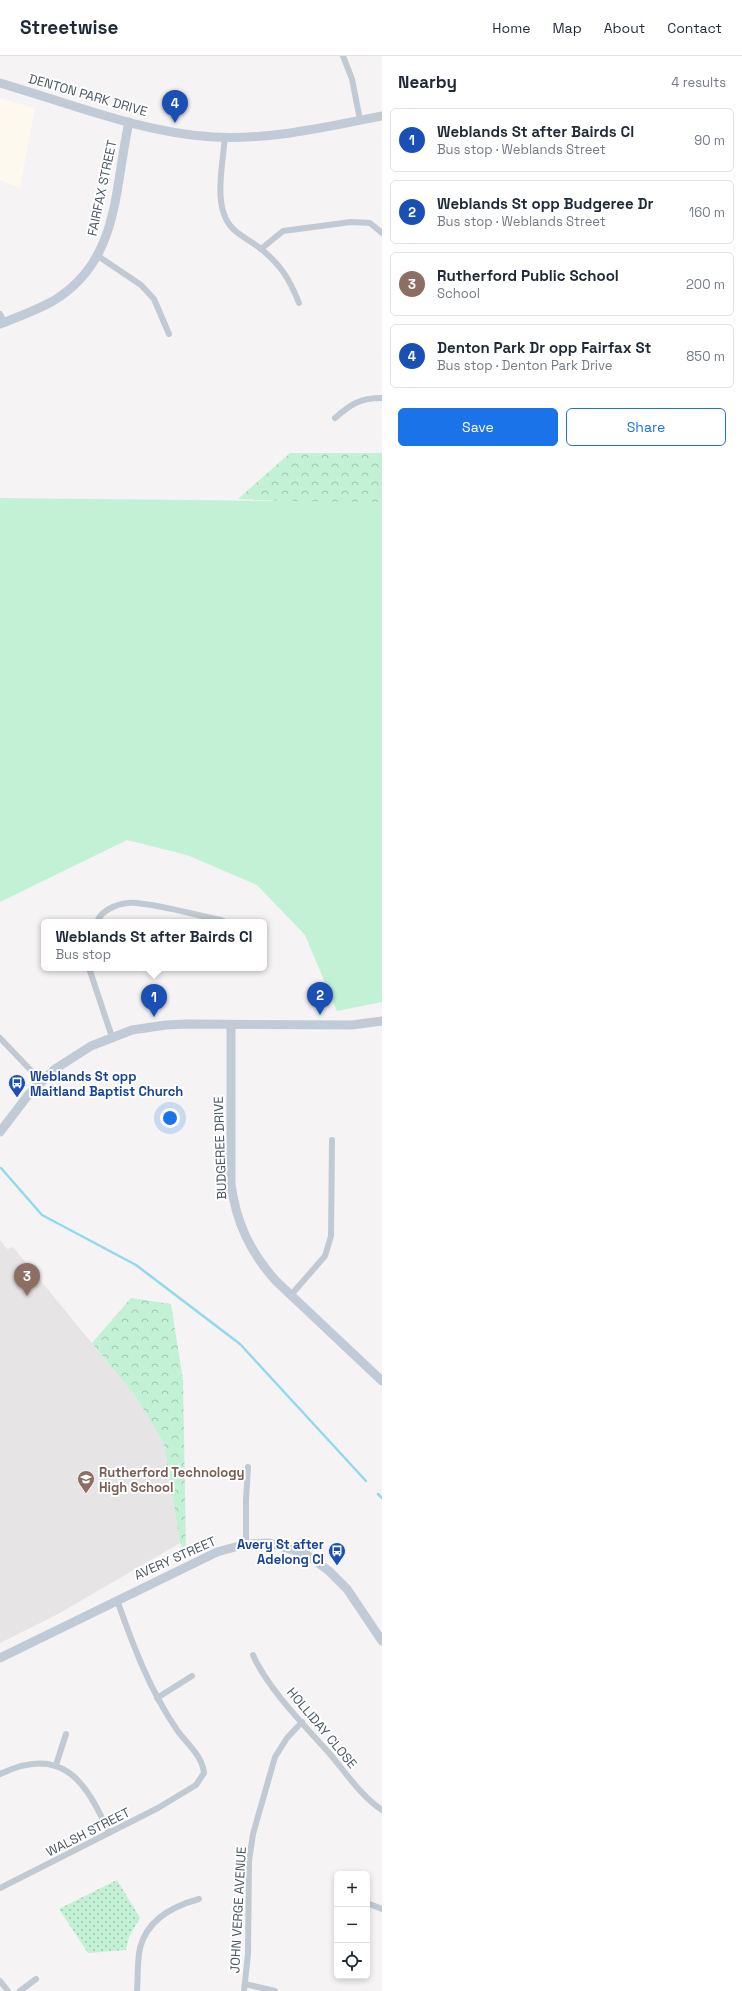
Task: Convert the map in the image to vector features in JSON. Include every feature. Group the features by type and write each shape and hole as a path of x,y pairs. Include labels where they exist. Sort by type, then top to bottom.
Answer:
{"street":[{"path":"343,56 352,79 360,120"},
{"name":"DENTON PARK DRIVE","path":"0,83 129,122 173,132 224,137 288,134 382,116"},
{"name":"FAIRFAX STREET","path":"1,320 53,301 69,290 81,278 98,256 109,229 129,122"},
{"path":"224,137 221,200 225,216 237,234 261,249 281,268 291,281 299,303"},
{"path":"261,249 283,231 351,222 370,223 382,233"},
{"path":"98,256 141,285 154,299 169,334"},
{"path":"335,418 352,403 370,398 382,398"},
{"path":"98,919 116,905 135,903 211,919"},
{"path":"90,971 112,1037"},
{"path":"0,1132 41,1081 72,1057 91,1046 132,1030 166,1025 352,1025 382,1021"},
{"name":"BUDGEREE DRIVE","path":"231,1025 231,1184 234,1205 239,1223 254,1253 264,1268 382,1381"},
{"path":"0,1038 41,1081"},
{"path":"291,1295 325,1256 331,1236 332,1140"},
{"path":"246,1544 248,1467"},
{"name":"AVERY STREET","path":"0,1658 217,1552 246,1544 269,1543 306,1554 329,1571 347,1589 382,1641"},
{"name":"WALSH STREET","path":"0,1888 185,1793 200,1780 204,1773 201,1760 177,1730 157,1698 140,1664 117,1600"},
{"name":"HOLLIDAY CLOSE","path":"253,1656 259,1669 302,1722 366,1796 382,1810"},
{"path":"157,1698 192,1676"},
{"name":"JOHN VERGE AVENUE","path":"244,1991 248,1941 250,1861 253,1834 275,1757 287,1738 302,1722"},
{"path":"56,1765 66,1734"},
{"path":"0,1774 29,1764 39,1763 56,1765 83,1784 89,1792 109,1833"},
{"path":"137,1991 140,1948 151,1925 172,1909 199,1899"},
{"path":"370,1904 382,1908"},
{"path":"20,1991 36,1979"},
{"path":"0,1980 8,1991"},
{"path":"245,1984 276,1991"}],"shaded area":[{"path":"0,98 35,108 20,188 0,180"},
{"name":"Rutherford Technology High School","path":"0,1240 7,1249 13,1247 136,1397 164,1444 180,1543 58,1614 0,1643"}],"green space":[{"path":"290,453 382,453 382,505 238,499"},
{"path":"0,498 382,502 382,1002 337,1011 305,935 257,885 187,855 127,840 0,902"},
{"path":"131,1298 171,1304 183,1380 186,1553 180,1543 164,1444 136,1397 92,1343"},
{"path":"117,1880 140,1918 129,1937 126,1950 88,1953 59,1909"}],"waterway":[{"path":"1,1168 42,1215 136,1265 240,1344 366,1481"},
{"path":"378,1494 382,1498"}],"place":[{"name":"Denton Park Dr opp Fairfax St","path":"175,123"},
{"name":"Weblands St opp Budgeree Dr","path":"320,1015"},
{"name":"Weblands St after Bairds Cl","path":"154,1017"},
{"name":"Weblands St opp Maitland Baptist Church","path":"17,1098"},
{"name":"Rutherford Public School","path":"27,1296"},
{"name":"Rutherford Technology High School","path":"86,1494"},
{"name":"Avery St after Adelong Cl","path":"337,1566"}]}
